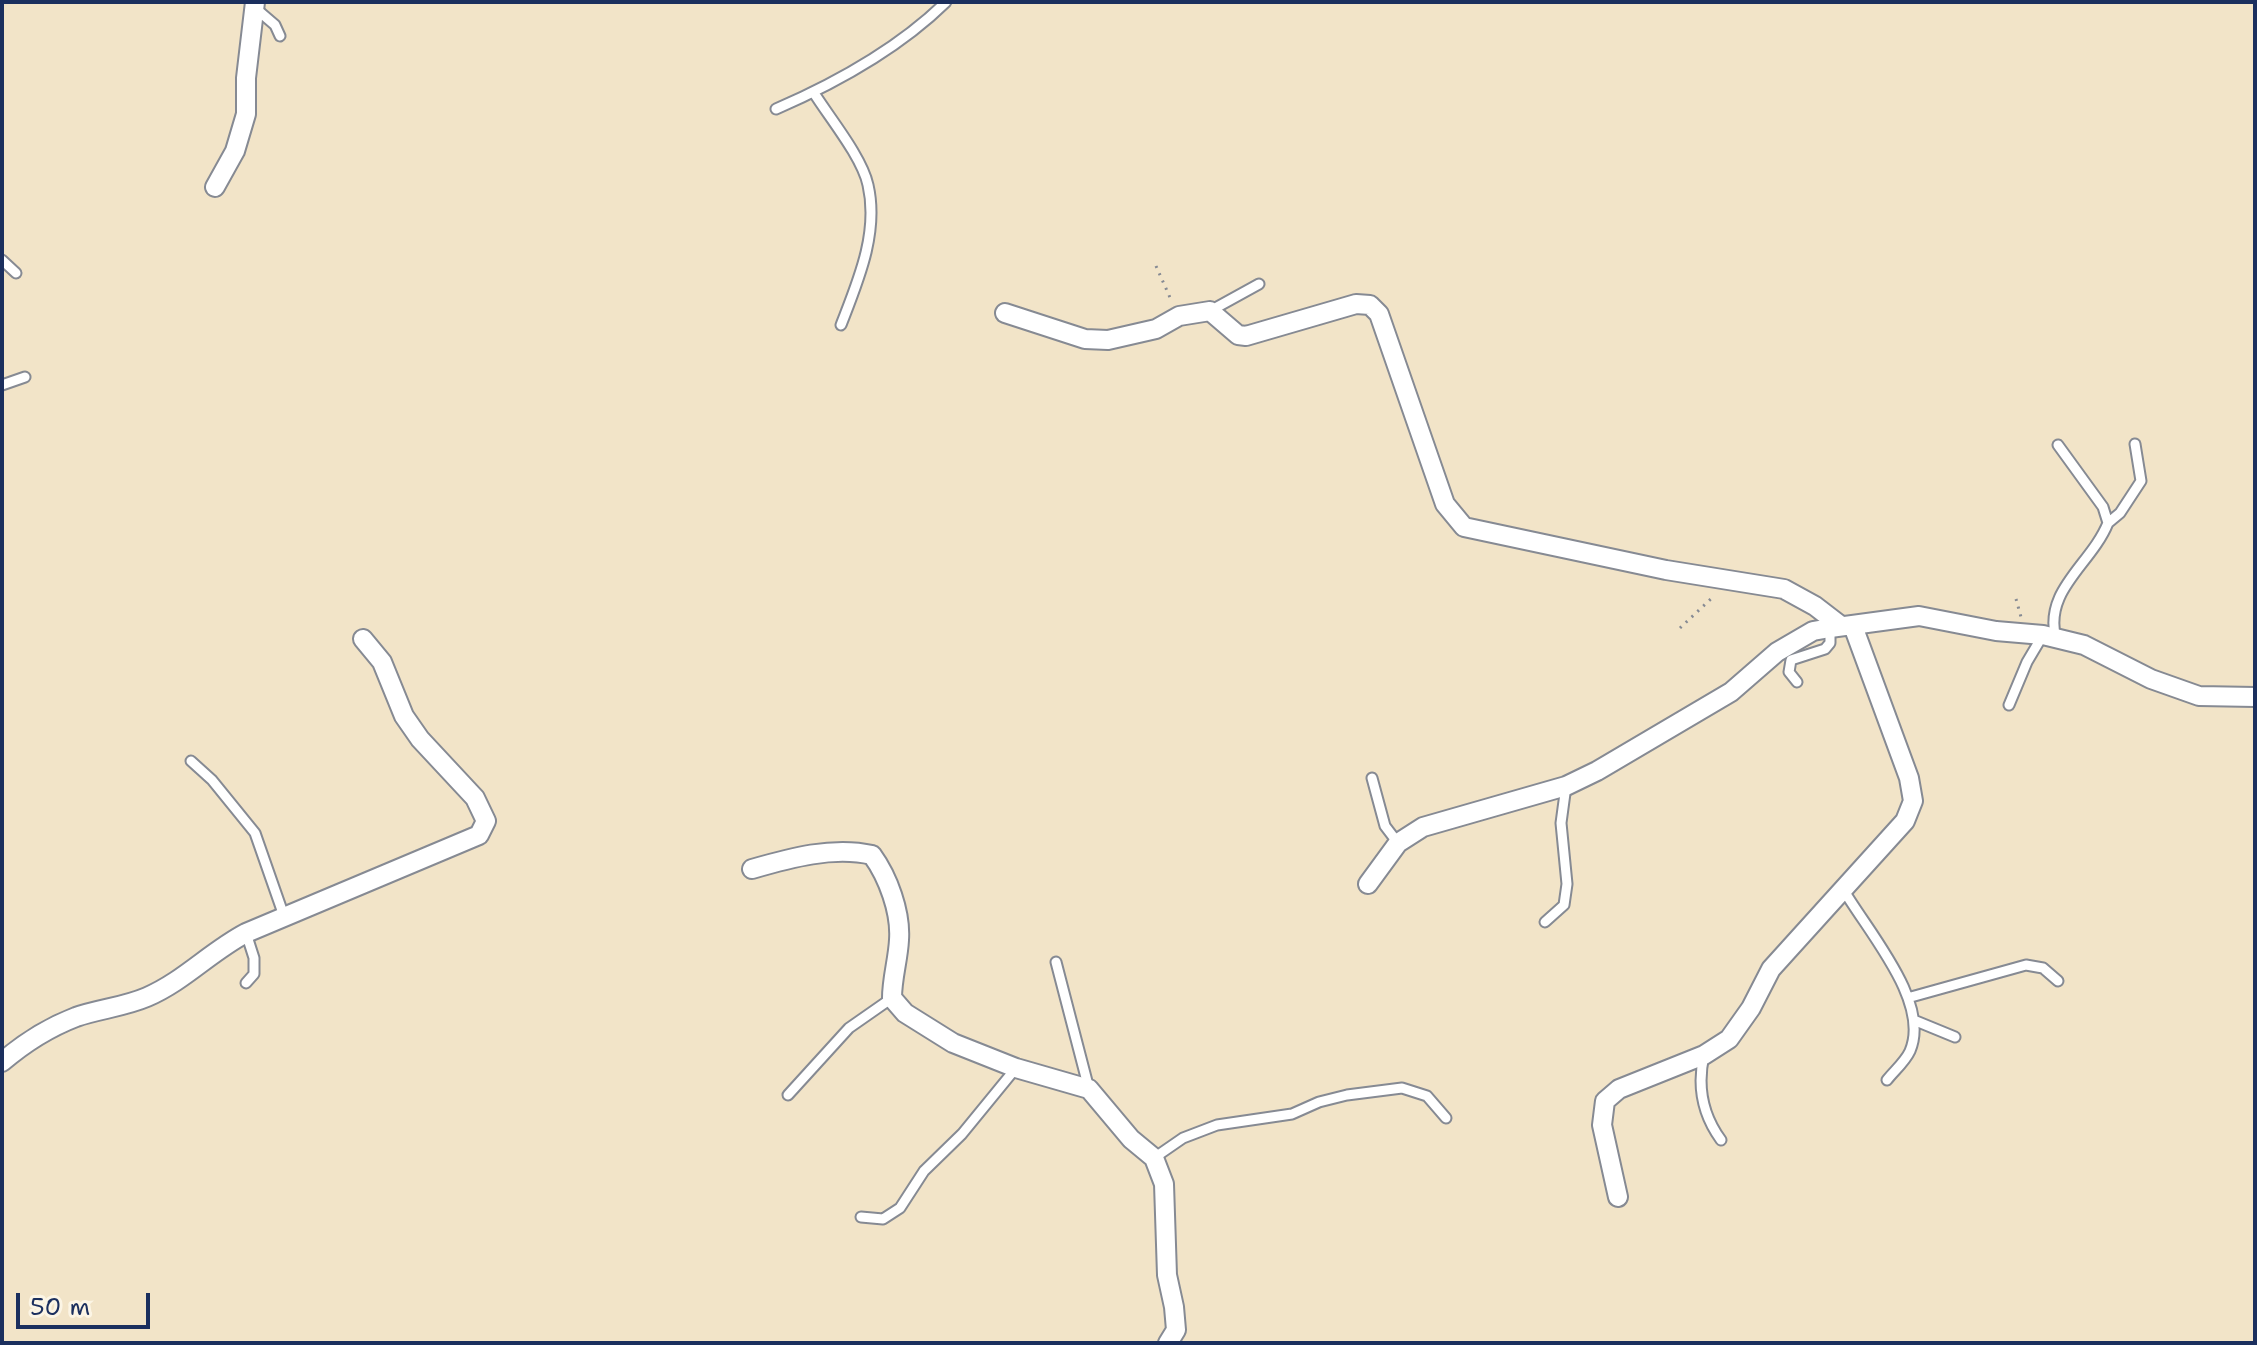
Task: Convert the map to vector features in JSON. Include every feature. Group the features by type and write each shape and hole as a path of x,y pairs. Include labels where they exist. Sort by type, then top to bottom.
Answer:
{"street":[{"path":"215,187 235,151 246,114 246,78 254,4"},
{"path":"1005,313 1085,339 1108,340 1156,329 1179,316 1210,311 1238,335 1246,336 1356,304 1370,305 1379,314 1445,504 1464,527 1615,560 1784,589 1815,606 1841,627 1909,778 1913,801 1905,821 1771,969 1751,1008 1729,1039 1704,1055 1619,1089 1605,1101 1602,1125 1618,1197"},
{"path":"1368,884 1398,843 1423,827 1566,786 1731,692 1777,652 1813,631 1919,616 2084,645 2151,679 2199,696 2255,697"},
{"path":"2,1062 41,1035 77,1017 148,997 181,978 220,947 246,933 479,835 486,821 475,798 420,739 404,716 382,662 363,639"},
{"path":"752,869 818,854 853,850 872,855 884,872 899,935 892,998 905,1013 953,1043 1016,1068 1089,1089 1131,1139 1154,1158 1164,1184 1167,1275 1176,1330 1168,1343"}],"lane":[{"path":"776,109 814,93 922,25 946,2"},
{"path":"254,4 275,25 280,36"},
{"path":"814,93 868,182 871,216 863,269 841,325"},
{"path":"2,260 16,273"},
{"path":"1210,311 1259,284"},
{"path":"2,385 25,377"},
{"path":"2009,705 2027,662 2050,637 2054,604 2061,590 2086,561 2108,523 2120,513 2141,481 2135,444"},
{"path":"2058,445 2103,507 2108,523"},
{"path":"1797,682 1789,672 1791,660 1825,649 1841,627"},
{"path":"191,761 212,780 255,833 284,916"},
{"path":"1372,778 1385,826 1398,843"},
{"path":"1545,922 1564,905 1567,884 1561,823 1566,786"},
{"path":"1843,889 1911,997 1916,1021 1909,1054 1887,1080"},
{"path":"246,933 254,958 254,974 246,983"},
{"path":"1056,962 1089,1089"},
{"path":"1911,997 2026,965 2043,968 2058,981"},
{"path":"788,1095 849,1028 892,998"},
{"path":"1916,1021 1955,1037"},
{"path":"1704,1055 1699,1077 1702,1100 1712,1128 1721,1140"},
{"path":"861,1217 883,1219 900,1208 924,1171 962,1134 1016,1068"},
{"path":"1154,1158 1183,1138 1217,1125 1292,1114 1347,1095 1402,1088 1427,1096 1446,1118"}],"path":[{"path":"1156,266 1179,316"},
{"path":"1680,628 1730,579"}]}
